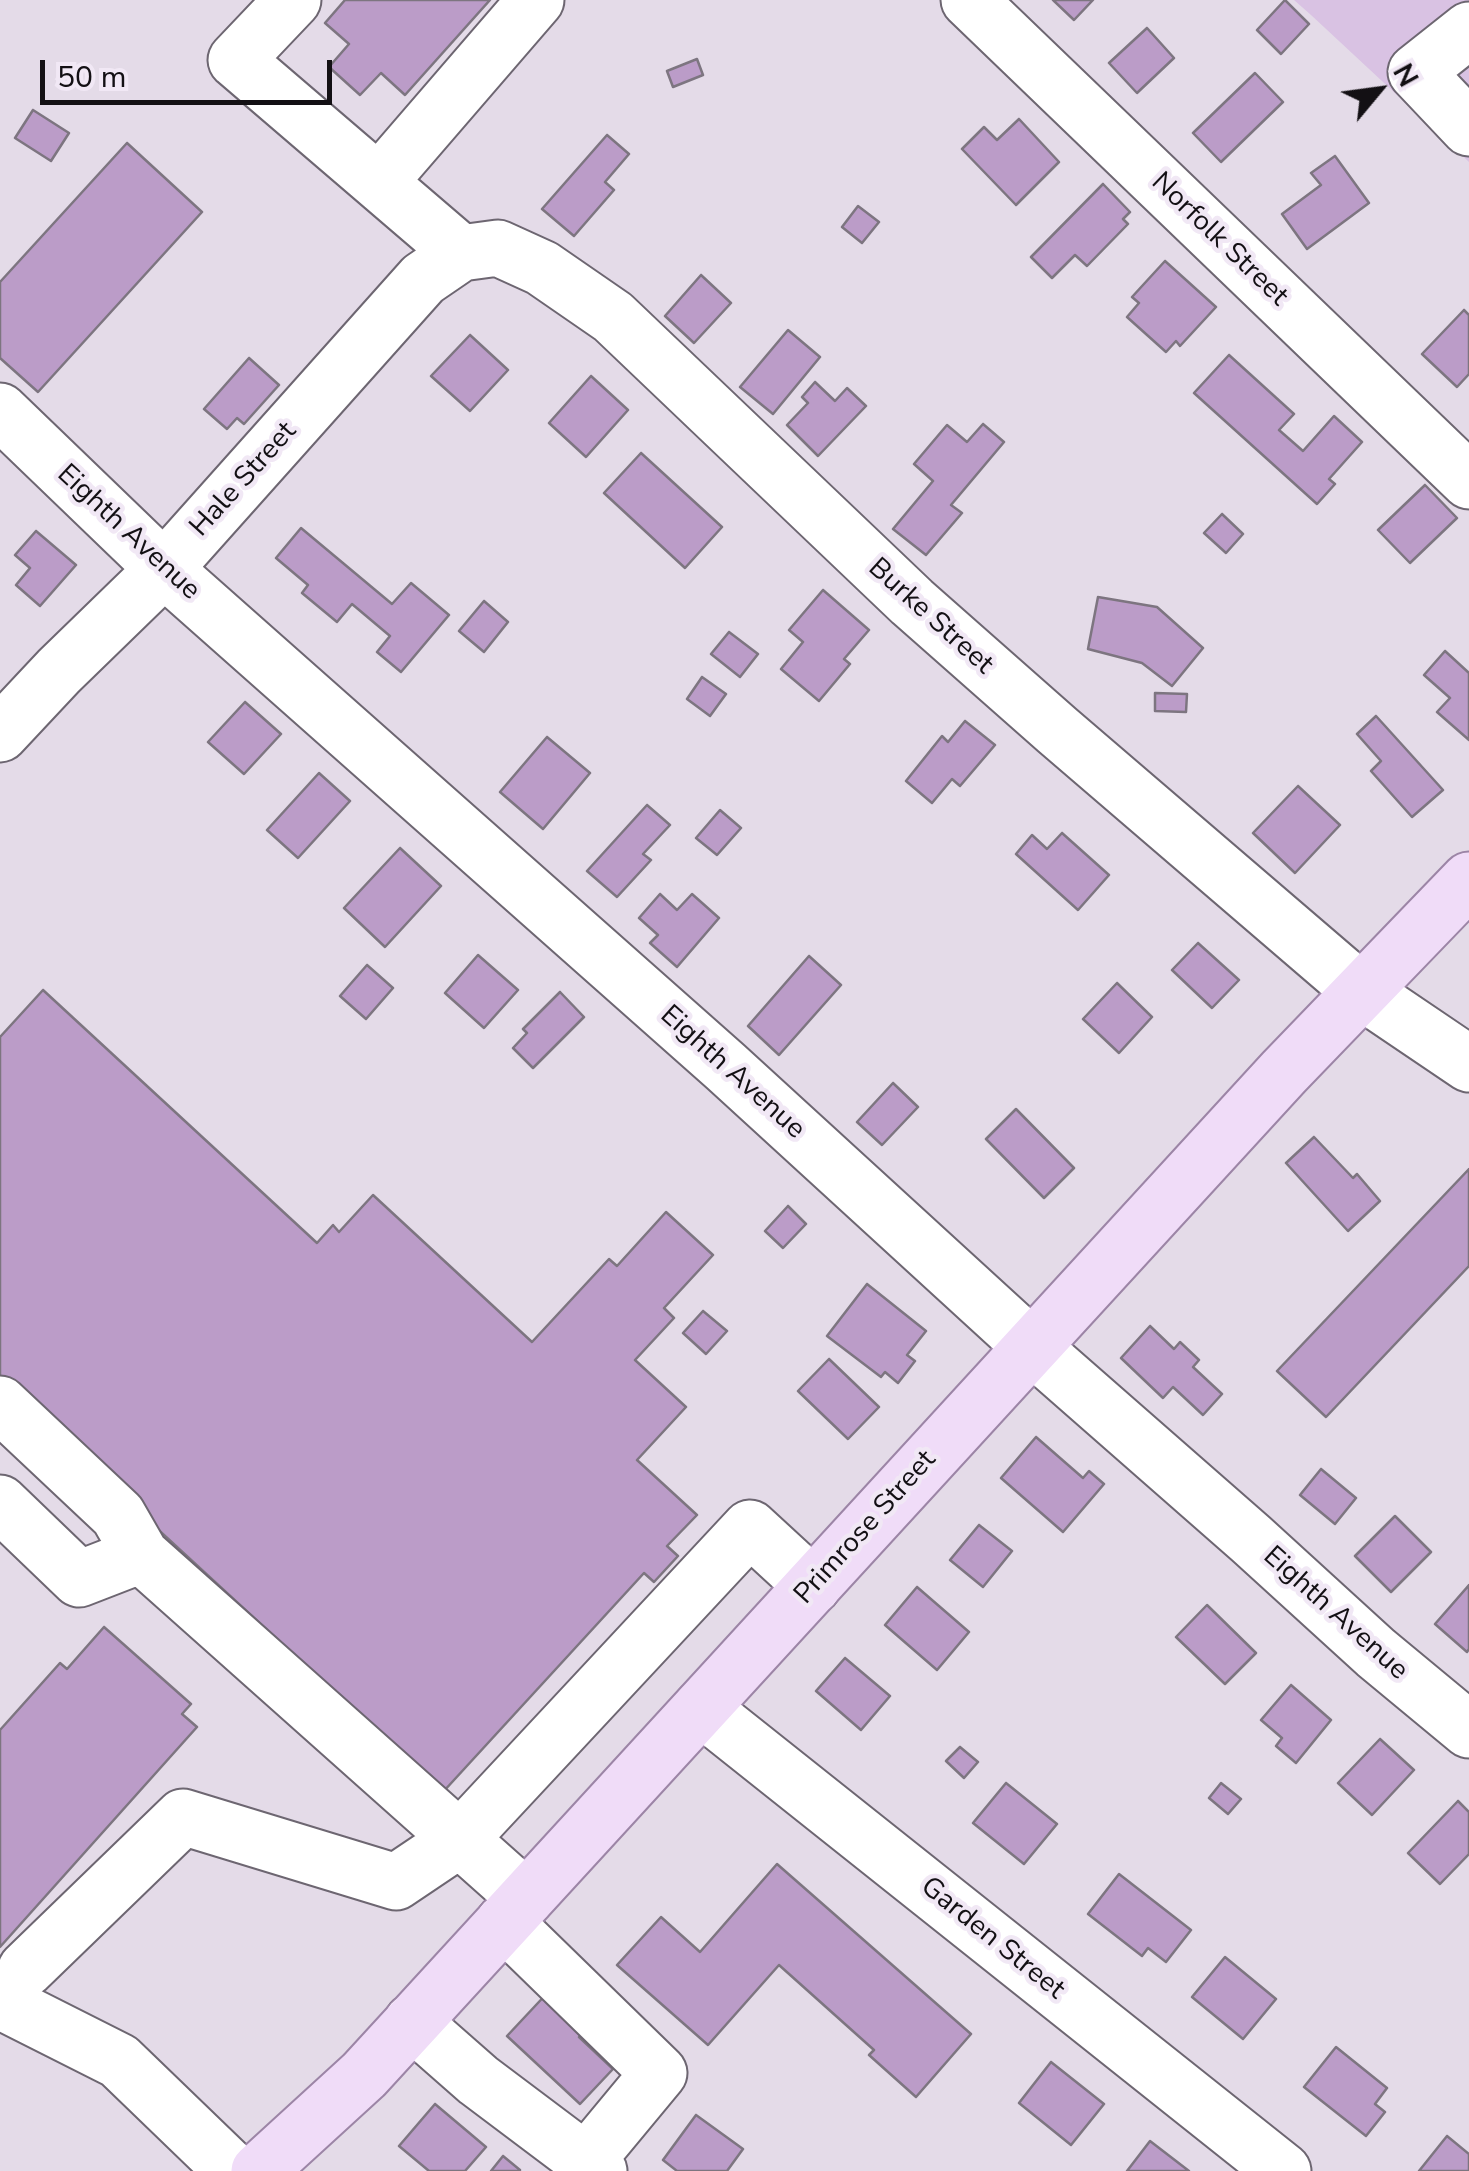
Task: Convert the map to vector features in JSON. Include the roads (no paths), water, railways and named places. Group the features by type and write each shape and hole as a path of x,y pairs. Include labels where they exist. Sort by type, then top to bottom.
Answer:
{"main road":[{"name":"Primrose Street","path":"259,2171 364,2074 1284,1072 1469,880"}],"street":[{"name":"Burke Street","path":"293,0 236,60 379,182 480,251 542,268 613,317 912,602 1057,730 1362,991 1469,1064"},
{"path":"379,182 536,0"},
{"name":"Norfolk Street","path":"968,0 1469,481"},
{"path":"1450,0 1469,17"},
{"path":"1469,30 1416,72 1469,128"},
{"name":"Hale Street","path":"0,734 164,569 423,279 480,251"},
{"name":"Eighth Avenue","path":"0,410 164,569 712,1054 1376,1653 1469,1730"},
{"path":"0,1404 118,1515 141,1554 460,1839 515,1910 659,2073 593,2166 478,2080 412,2022"},
{"path":"0,1503 79,1579 141,1554"},
{"path":"233,2171 120,2061 13,1985 183,1817 396,1882 460,1839 750,1528 813,1586"},
{"name":"Garden Street","path":"701,1708 1284,2171"}]}
